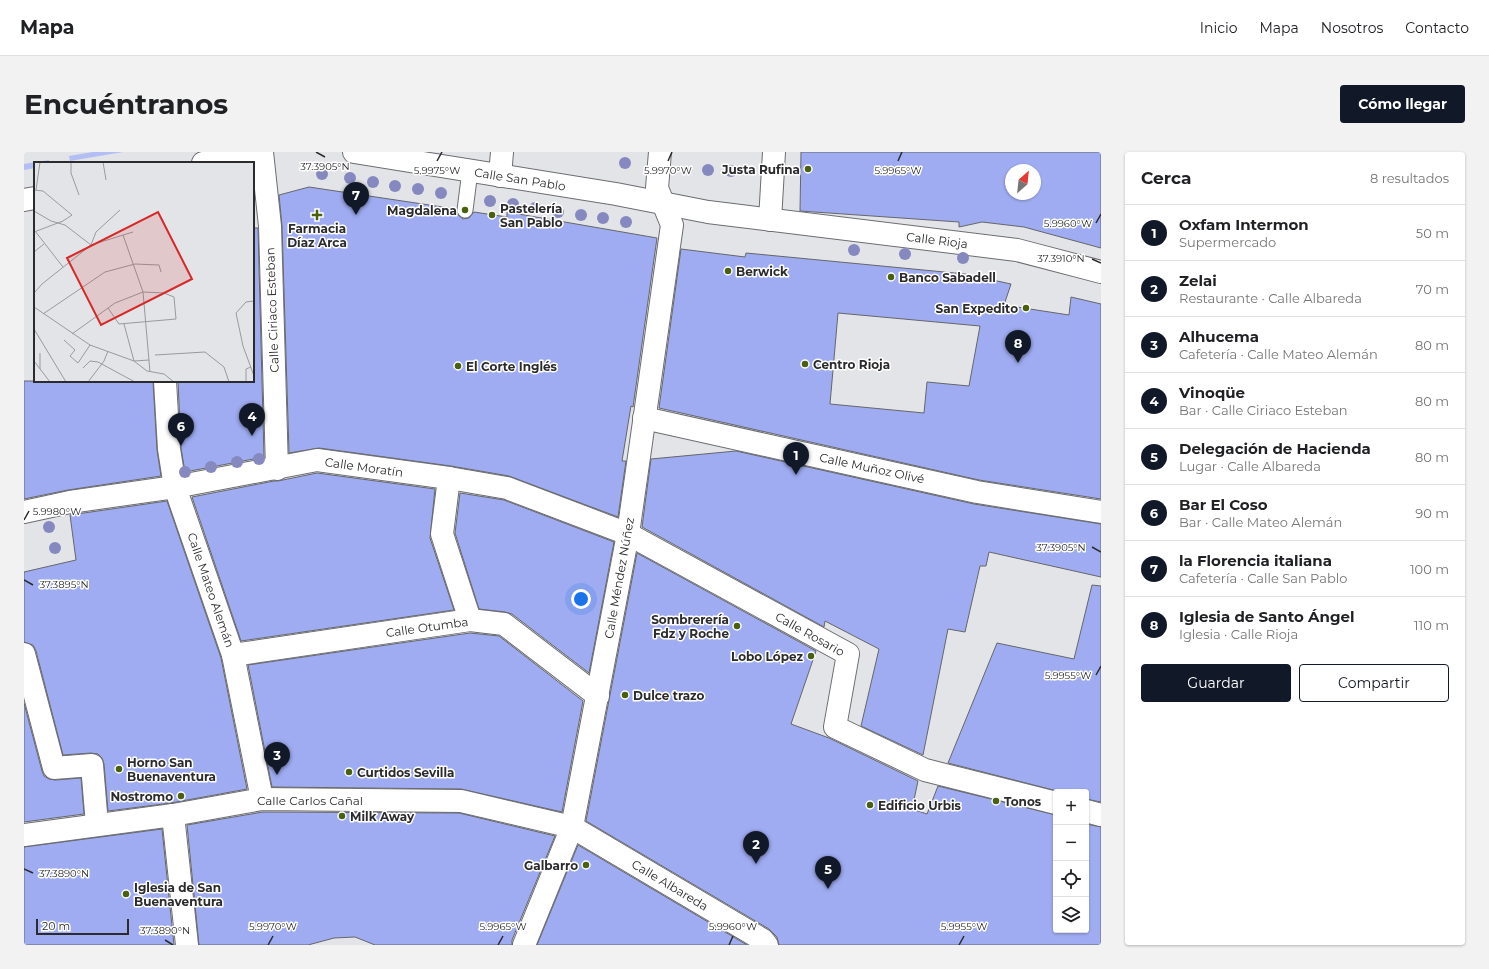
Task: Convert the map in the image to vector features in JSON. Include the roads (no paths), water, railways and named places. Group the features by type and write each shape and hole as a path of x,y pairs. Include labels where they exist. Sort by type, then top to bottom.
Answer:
{"street":[{"path":"208,162 253,152"},
{"name":"Calle Ciriaco Esteban","path":"262,152 270,226 277,469"},
{"name":"Calle San Pablo","path":"354,152 616,194 708,212 770,220"},
{"path":"500,176 502,152"},
{"name":"Calle Méndez Núñez","path":"524,945 572,827 628,534 672,226 662,204 657,188 660,152"},
{"path":"770,220 774,152"},
{"path":"24,200 34,198"},
{"name":"Calle Rioja","path":"770,220 1017,250 1101,272"},
{"name":"Calle Mateo Alemán","path":"165,382 169,449 175,487 233,654 262,798"},
{"name":"Calle Muñoz Olivé","path":"644,418 977,492 1101,512"},
{"name":"Calle Moratín","path":"24,512 70,502 175,487 277,469 316,460 449,478 507,488 628,534"},
{"path":"449,478 442,534 470,620"},
{"name":"Calle Rosario","path":"628,534 848,654 835,727 925,770 1053,802"},
{"name":"Calle Otumba","path":"233,654 470,620 504,624 598,696"},
{"path":"24,654 54,768 92,765 97,825"},
{"name":"Calle Carlos Cañal","path":"24,835 173,814 262,798 461,801 572,827"},
{"path":"1089,812 1101,815"},
{"path":"173,814 187,945"},
{"name":"Calle Albareda","path":"572,827 756,936 767,945"}],"lane":[{"path":"465,210 470,171"}],"place":[{"name":"Justa Rufina","path":"808,169"},
{"name":"Magdalena","path":"465,210"},
{"name":"Farmacia Díaz Arca","path":"317,215"},
{"name":"la Florencia italiana","path":"356,215"},
{"name":"Pastelería San Pablo","path":"492,215"},
{"name":"Berwick","path":"728,271"},
{"name":"Banco Sabadell","path":"891,277"},
{"name":"San Expedito","path":"1026,308"},
{"name":"Iglesia de Santo Ángel","path":"1018,363"},
{"name":"Centro Rioja","path":"805,364"},
{"name":"El Corte Inglés","path":"458,366"},
{"name":"Vinoqüe","path":"252,436"},
{"name":"Bar El Coso","path":"181,446"},
{"name":"Oxfam Intermon","path":"796,475"},
{"name":"Sombrerería Fdz y Roche","path":"737,626"},
{"name":"Lobo López","path":"811,656"},
{"name":"Dulce trazo","path":"625,695"},
{"name":"Horno San Buenaventura","path":"119,769"},
{"name":"Curtidos Sevilla","path":"349,772"},
{"name":"Alhucema","path":"277,775"},
{"name":"Nostromo","path":"181,796"},
{"name":"Tonos","path":"996,801"},
{"name":"Edificio Urbis","path":"870,805"},
{"name":"Milk Away","path":"342,816"},
{"name":"Zelai","path":"756,864"},
{"name":"Galbarro","path":"586,865"},
{"name":"Delegación de Hacienda","path":"828,889"},
{"name":"Iglesia de San Buenaventura","path":"126,894"}]}
